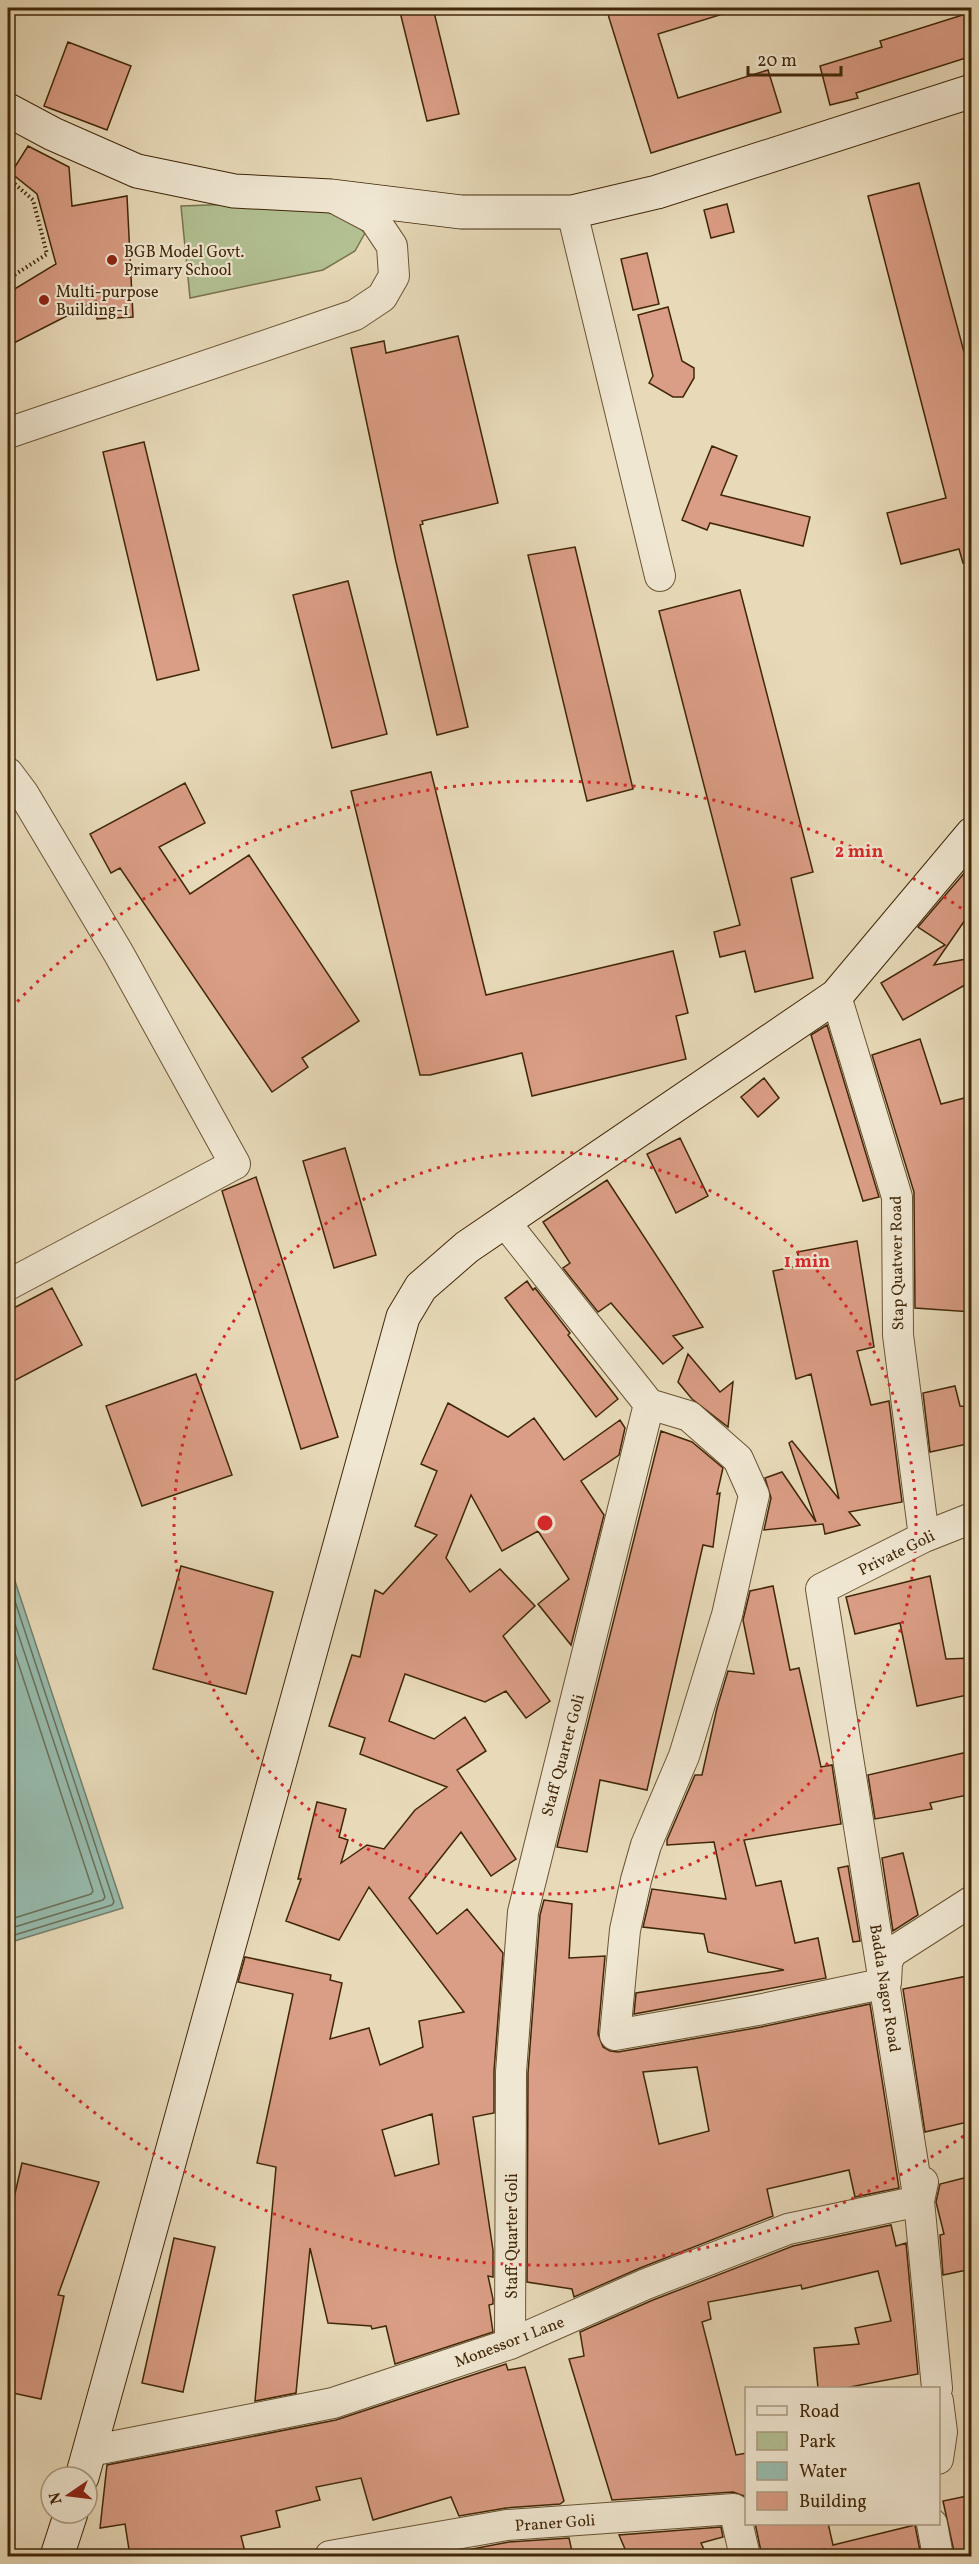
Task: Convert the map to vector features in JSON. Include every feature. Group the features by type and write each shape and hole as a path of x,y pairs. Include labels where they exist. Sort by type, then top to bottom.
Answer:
{"street":[{"path":"8,110 53,134 137,171 234,191 331,196 461,212 572,212 657,192 972,91"},
{"path":"8,433 355,315 382,297 393,276 392,246 374,219 331,196"},
{"path":"572,212 660,576"},
{"path":"8,772 23,793 119,954 235,1164 8,1285"},
{"path":"86,2464 403,1317 421,1287 467,1247 836,996 972,834"},
{"name":"Stap Quatwer Road","path":"836,996 897,1197 898,1335 924,1537"},
{"path":"504,1221 649,1404 689,1416 738,1458 754,1495 727,1615 684,1756 646,1845 636,1880 625,1930 615,2035 758,2010 886,1983 887,1963 891,1953 972,1901"},
{"name":"Staff Quarter Goli","path":"510,2344 511,2072 523,1912 649,1404"},
{"name":"Private Goli","path":"821,1589 924,1537 972,1518"},
{"name":"Badda Nagor Road","path":"821,1589 886,1983 919,2202 937,2387"},
{"path":"919,2202 926,2165"},
{"name":"Monessor 1 Lane","path":"86,2464 333,2403 510,2344 646,2284 788,2229 919,2202"},
{"path":"940,2411 942,2432 940,2450"},
{"name":"Praner Goli","path":"330,2556 507,2525 734,2509 745,2556"},
{"path":"57,2556 67,2525"},
{"path":"932,2525 938,2556"}],"path":[{"path":"8,178 33,200 47,254 8,279"}],"green space":[{"path":"237,204 340,211 365,233 355,251 323,270 190,298 181,206"}],"water":[{"path":"8,1560 123,1908 8,1943"}],"building":[{"path":"399,8 433,8 459,114 427,121"},
{"path":"606,8 725,8 726,13 658,34 678,98 768,70 781,112 651,153"},
{"path":"972,12 972,56 856,93 858,98 830,105 820,66 882,47 880,41"},
{"path":"68,42 131,66 107,130 44,106"},
{"path":"28,146 69,167 72,206 127,196 133,317 97,319 96,301 8,346 8,293 56,264 37,194 11,173"},
{"path":"919,183 972,382 972,562 963,563 959,549 901,564 887,513 946,498 868,196"},
{"path":"727,204 734,232 711,238 704,210"},
{"path":"647,253 659,304 633,310 621,259"},
{"path":"668,307 682,361 694,368 694,378 683,397 673,397 649,383 653,376 638,315"},
{"path":"458,336 498,503 422,521 423,524 420,525 468,727 437,735 396,562 351,348 384,341 386,353"},
{"path":"144,442 199,670 157,680 103,452"},
{"path":"712,446 737,456 721,495 810,517 803,546 710,523 707,530 682,520"},
{"path":"575,547 633,789 587,801 528,555"},
{"path":"348,581 387,734 332,748 293,595"},
{"path":"740,590 813,872 791,878 813,978 755,992 745,951 720,957 714,932 740,925 659,611"},
{"path":"431,772 486,995 673,951 688,1013 676,1016 686,1059 532,1096 522,1053 430,1075 420,1075 351,791"},
{"path":"185,783 205,823 159,847 190,894 249,855 359,1021 302,1058 308,1067 272,1092 120,868 111,873 90,834"},
{"path":"972,864 972,910 934,965 972,958 972,981 903,1020 881,983 945,945 918,927"},
{"path":"827,1025 879,1197 863,1201 811,1035"},
{"path":"920,1039 941,1104 972,1096 972,1312 915,1308 914,1192 872,1055"},
{"path":"764,1078 779,1098 758,1117 741,1097"},
{"path":"680,1138 708,1196 676,1213 647,1154"},
{"path":"345,1148 376,1255 334,1268 303,1161"},
{"path":"256,1177 338,1437 301,1449 222,1191"},
{"path":"607,1180 703,1327 673,1336 683,1348 663,1364 611,1303 598,1312 563,1268 570,1263 543,1222"},
{"path":"857,1241 874,1347 857,1351 871,1405 889,1401 902,1502 849,1512 860,1525 825,1534 823,1524 764,1530 771,1498 765,1478 782,1472 816,1522 789,1443 792,1441 839,1499 811,1374 796,1379 773,1271 802,1265 797,1252"},
{"path":"527,1281 570,1333 568,1335 618,1399 596,1417 505,1298"},
{"path":"52,1288 82,1345 8,1384 8,1311"},
{"path":"688,1354 720,1392 733,1382 728,1427 692,1399 678,1382"},
{"path":"196,1374 232,1475 142,1506 106,1406"},
{"path":"955,1386 960,1406 972,1407 972,1443 930,1452 923,1393"},
{"path":"448,1403 508,1437 534,1418 564,1460 620,1420 625,1428 619,1455 581,1481 604,1515 571,1645 538,1604 569,1579 538,1531 502,1551 471,1495 446,1558 470,1592 500,1569 535,1606 503,1636 550,1701 526,1718 506,1691 485,1702 405,1674 389,1721 434,1739 465,1717 486,1751 457,1770 516,1859 491,1876 461,1832 409,1898 437,1934 467,1909 503,1953 494,2071 494,2113 473,2117 493,2250 493,2277 488,2276 493,2299 493,2304 489,2305 493,2332 395,2364 386,2326 372,2329 371,2326 328,2323 310,2248 296,2393 255,2401 276,2167 257,2163 293,1994 238,1982 245,1957 331,1975 330,1980 342,1983 330,2039 369,2028 380,2065 423,2047 419,2021 464,2012 369,1887 339,1940 286,1921 301,1879 298,1879 317,1802 346,1809 339,1837 348,1840 341,1863 367,1845 384,1849 415,1810 447,1787 360,1754 365,1738 329,1726 352,1655 360,1657 375,1590 383,1594 437,1535 415,1526 437,1471 421,1464","holes":["432,2114 439,2164 395,2176 382,2130"]},
{"path":"661,1431 692,1442 723,1468 717,1494 720,1493 713,1547 703,1545 647,1790 600,1780 587,1852 557,1847"},
{"path":"181,1566 273,1592 246,1694 153,1669"},
{"path":"930,1576 946,1659 972,1658 972,1694 917,1706 900,1623 855,1634 846,1597"},
{"path":"773,1586 790,1670 799,1668 821,1767 832,1765 841,1824 744,1840 756,1886 781,1881 795,1943 818,1938 826,1978 634,2014 636,1993 784,1970 708,1952 704,1934 643,1927 652,1889 726,1899 714,1842 667,1845 667,1840 695,1775 702,1775 728,1671 754,1674 743,1620 750,1591"},
{"path":"972,1751 972,1794 930,1803 932,1809 875,1819 868,1775"},
{"path":"903,1853 918,1915 893,1931 882,1858"},
{"path":"848,1866 860,1941 853,1942 838,1868"},
{"path":"544,1900 572,1904 569,1958 605,1956 598,2034 603,2047 610,2051 618,2052 761,2027 870,2004 899,2188 855,2197 849,2170 767,2189 773,2216 640,2268 574,2297 572,2289 527,2282 528,2073 540,1915","holes":["697,2067 709,2131 659,2144 643,2072"]},
{"path":"972,1975 972,2121 925,2132 903,1989"},
{"path":"22,2163 99,2182 58,2295 64,2296 41,2399 8,2392 8,2224"},
{"path":"972,2176 972,2269 943,2275 940,2235 944,2234 936,2202 940,2184"},
{"path":"891,2225 896,2246 906,2243 918,2374 850,2387 818,2387 814,2348 859,2344 855,2328 891,2321 878,2271 802,2289 801,2285 708,2302 711,2319 702,2322 736,2455 745,2453 745,2496 733,2492 612,2500 569,2359 584,2356 580,2332 653,2300 793,2246"},
{"path":"174,2238 215,2247 183,2392 142,2383"},
{"path":"506,2364 508,2370 525,2367 564,2501 560,2504 506,2508 459,2516 451,2497 373,2520 361,2478 316,2487 320,2500 276,2511 280,2527 241,2536 246,2556 204,2556 203,2550 175,2556 130,2556 125,2524 100,2528 107,2465 336,2420"},
{"path":"972,2495 972,2556 955,2556 943,2501"},
{"path":"755,2525 828,2525 833,2545 915,2525 921,2556 826,2556 825,2549 791,2556 762,2556"},
{"path":"721,2527 723,2537 701,2543 707,2556 628,2556 619,2535"},
{"path":"569,2538 573,2556 475,2556 472,2549 509,2542"}],"place":[{"name":"BGB Model Govt. Primary School","path":"112,260"},
{"name":"Multi-purpose Building-1","path":"44,300"}]}
